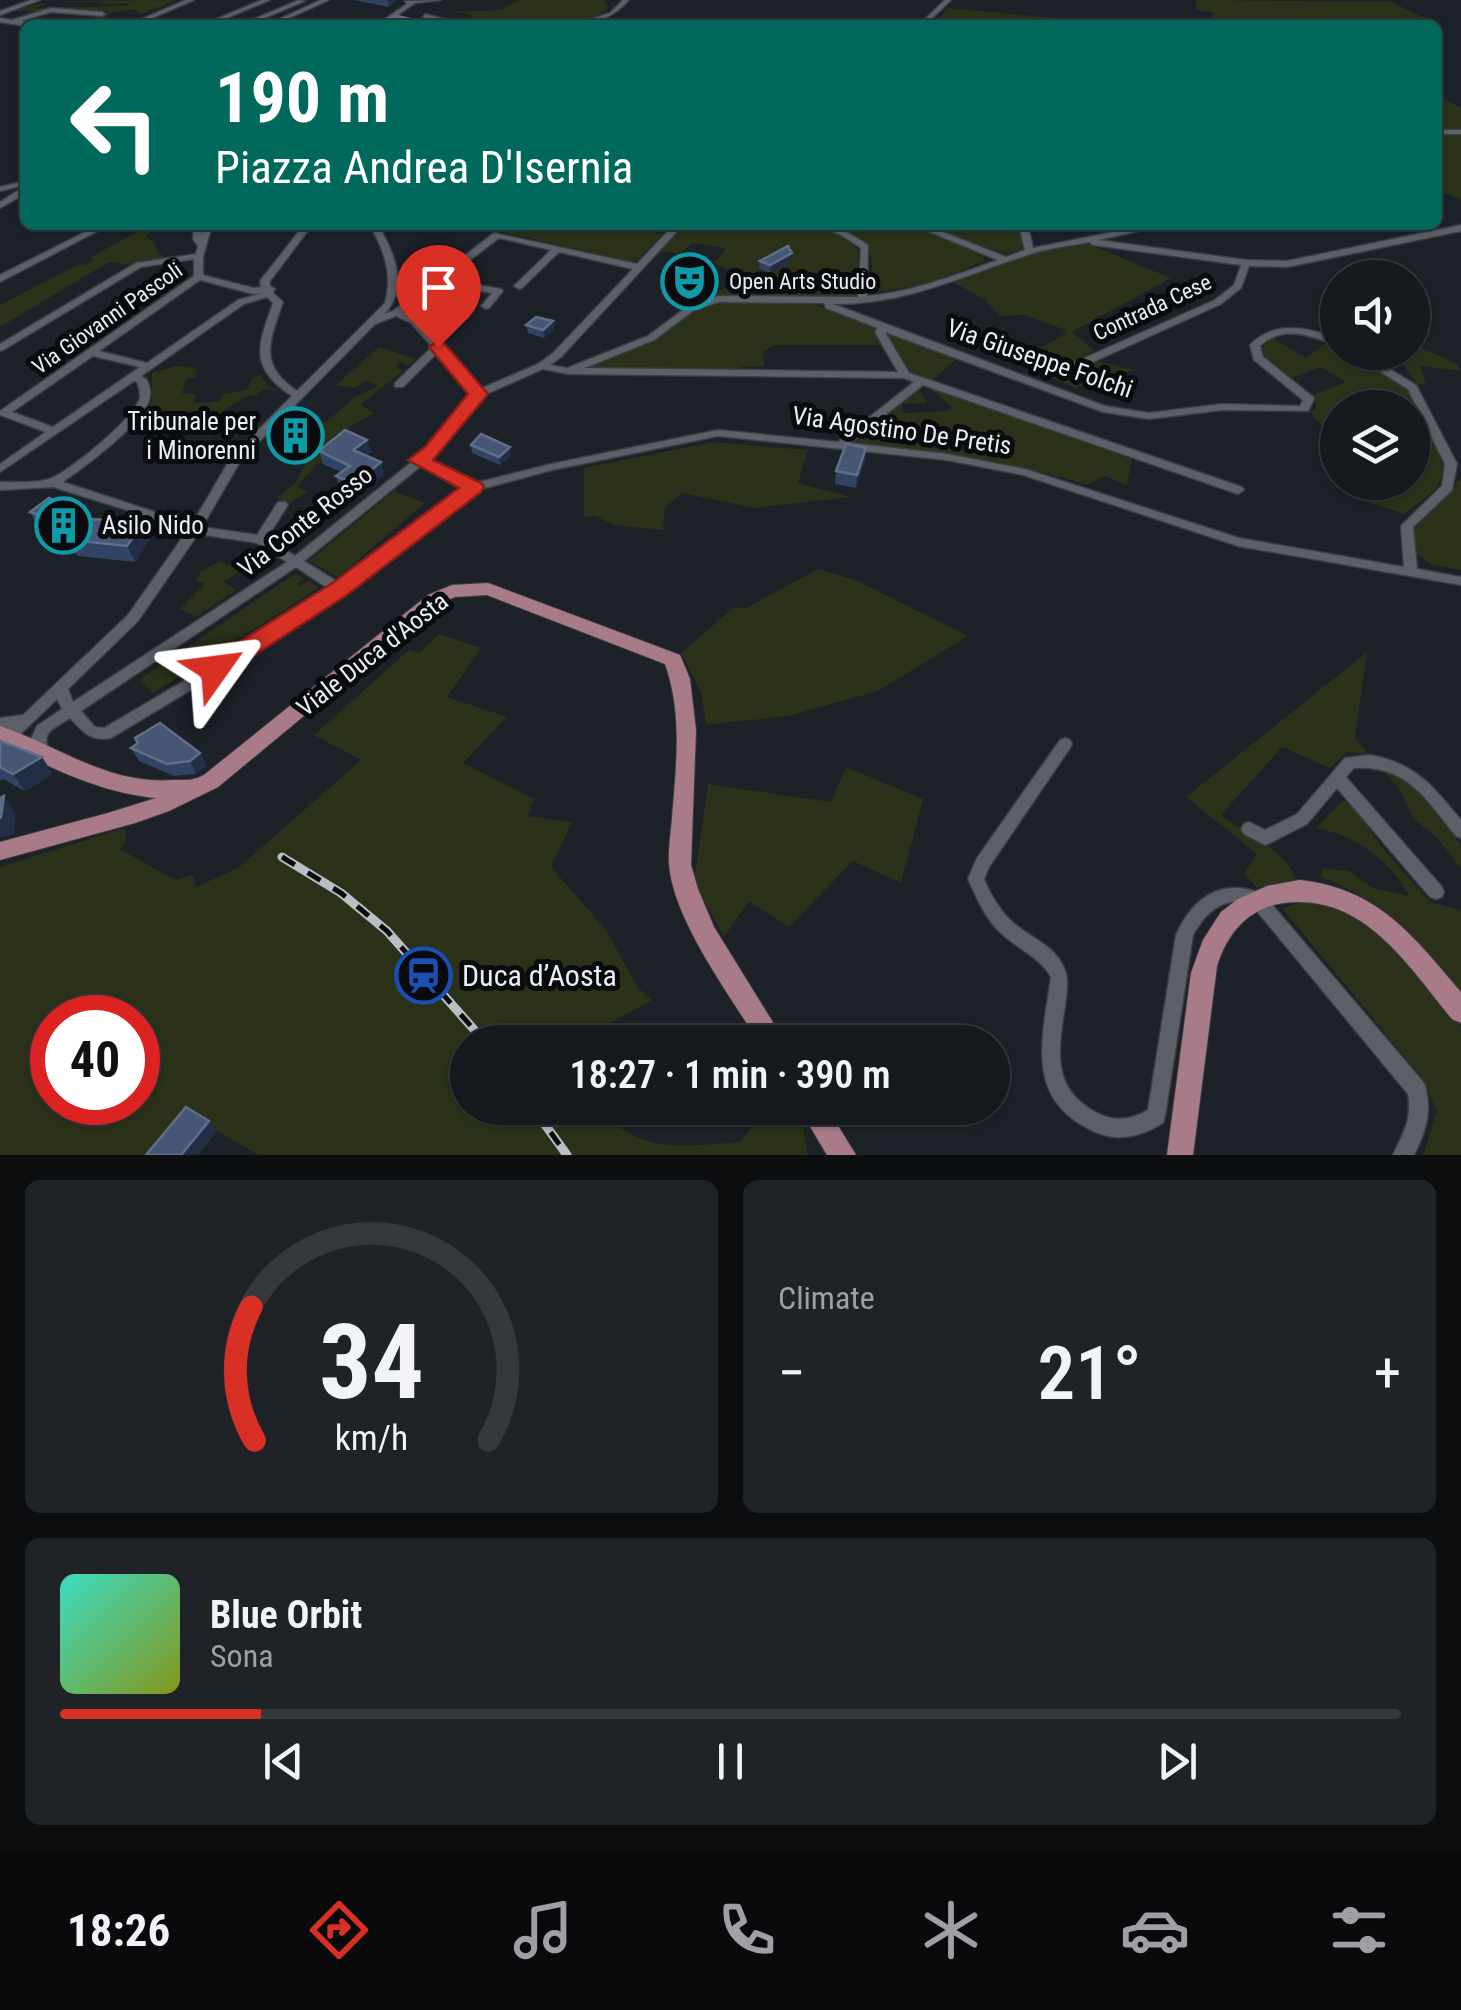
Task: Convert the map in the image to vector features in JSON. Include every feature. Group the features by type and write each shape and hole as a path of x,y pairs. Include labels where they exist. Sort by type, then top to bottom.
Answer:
{"main road":[{"name":"Viale Duca d'Aosta","path":"0,851 156,808 211,781 434,600 452,591 488,589 673,660 680,674 686,712 680,865 685,888 705,932 762,1025"},
{"name":"Viale Duca d'Aosta","path":"2,735 126,786 162,791 211,781"},
{"path":"116,818 133,800 126,786"},
{"path":"1180,1155 1205,962 1229,917 1257,899 1309,887 1347,898 1374,916 1405,946 1461,1011"},
{"path":"821,1125 833,1155"},
{"path":"824,1125 844,1155"}],"street":[{"path":"1,15 37,0"},
{"path":"137,20 182,0"},
{"path":"139,20 191,0"},
{"path":"210,20 267,0"},
{"path":"280,20 326,0"},
{"path":"379,20 409,1 438,0"},
{"path":"592,20 612,14 626,0"},
{"path":"927,20 948,0"},
{"path":"230,20 276,2"},
{"path":"255,20 302,2"},
{"path":"12,22 51,10 102,14"},
{"path":"1,15 20,23"},
{"path":"384,20 389,15"},
{"path":"425,16 442,20"},
{"path":"0,206 20,191"},
{"name":"Contrada Cese","path":"1080,240 1246,263 1286,264 1461,228"},
{"path":"45,252 82,230"},
{"path":"2,274 93,230"},
{"name":"Via Giovanni Pascoli","path":"2,414 200,277 198,230"},
{"name":"Via Giovanni Pascoli","path":"200,250 206,230"},
{"path":"0,469 260,292 304,230"},
{"path":"2,735 41,708 133,618 194,530 236,458 374,320 394,292 386,244 377,230"},
{"name":"Via Conte Rosso","path":"42,754 38,739 42,730 295,562 432,451 478,394 542,366 674,230"},
{"path":"835,230 864,248 862,300"},
{"path":"945,230 1004,259"},
{"path":"1024,230 1030,250"},
{"name":"Contrada Cese","path":"568,372 652,338 701,303 746,298 862,300 930,287 1030,250 1134,230"},
{"path":"374,320 396,313 497,236 638,268"},
{"path":"520,286 556,249"},
{"path":"0,348 139,265 200,250"},
{"name":"Contrada Cese","path":"1071,375 1066,370 1099,353 1218,302 1238,286 1246,263"},
{"path":"200,277 260,292 278,302 263,347 264,362 273,378 298,394"},
{"path":"438,280 498,291 486,306"},
{"name":"Via Giuseppe Folchi","path":"828,301 829,306 1103,410 1149,416 1222,407 1304,410 1309,399 1258,358 1255,345 1266,334 1292,331 1320,338"},
{"path":"396,313 414,321 478,394"},
{"path":"884,327 880,332 905,376"},
{"path":"399,386 438,347"},
{"path":"90,352 148,366"},
{"path":"542,366 568,372 905,376 1238,490"},
{"path":"1385,370 1406,382 1420,398 1457,466 1448,487 1407,526 1411,572"},
{"path":"54,483 125,424 143,403 146,392 142,380 133,377"},
{"path":"841,445 921,381"},
{"name":"Via Giovanni Pascoli","path":"2,414 54,431"},
{"name":"Via Agostino De Pretis","path":"474,487 718,433 946,458 1025,472 1238,542 1461,581"},
{"path":"61,689 61,696 71,710 96,735 111,732 339,589 474,487 418,460"},
{"path":"0,486 54,483 182,522 194,530 260,539 339,589"},
{"path":"260,539 282,504"},
{"path":"1064,744 982,863 976,879 987,904 1009,929 1056,963 1060,977 1052,1084 1065,1104 1084,1118 1112,1130 1132,1128 1156,1116 1188,927 1199,912 1230,891 1246,892 1257,899 1418,1090 1422,1112 1418,1130 1403,1155"},
{"path":"1249,829 1265,838 1302,819 1350,762 1370,760 1396,766 1414,776 1461,832"},
{"path":"1337,777 1436,892"}],"green space":[{"path":"177,0 141,14 132,9 107,17 117,20 91,20 110,11 14,11 41,3 46,5 30,8 128,6 44,1"},
{"path":"519,0 604,0 608,8 582,20 472,20 469,14 453,12 501,10"},
{"path":"1196,0 1391,2 1429,20 1208,20 1214,13 1196,10"},
{"path":"949,8 1079,20 937,20"},
{"path":"1442,98 1461,108 1461,200 1442,193"},
{"path":"141,230 151,230 146,238 155,242 156,250 165,258 130,265 109,262 0,327 0,305 95,259 91,257"},
{"path":"493,230 643,230 663,234 637,260"},
{"path":"680,230 824,230 858,250 858,292 853,298 843,299 769,296 763,293 765,273 759,270 751,275 756,278 752,295 702,299 745,278 714,263 726,249 693,243 680,254 660,251"},
{"path":"840,230 1020,230 1025,248 1008,254 989,248 982,253 985,261 924,285 874,292 870,254 854,236"},
{"path":"1083,242 1171,278 1072,332 1094,351 1082,357 1133,370 1075,388 1014,361 1066,334 1063,329 1024,315 1000,316 985,300 953,282 1039,252"},
{"path":"733,302 813,304 957,359 931,381 895,370 880,345 774,345 763,352 764,366 741,367 740,372 586,371 589,366 653,340 699,308"},
{"path":"1273,338 1306,358 1320,348 1320,367 1292,378 1273,366 1260,349"},
{"path":"379,347 416,359 408,365 400,362 395,366 403,371 360,405 374,413 333,437 345,444 323,464 318,463 298,486 307,492 288,505 276,498 295,483 306,463 265,445 269,442 284,448 301,446 318,431 312,420 326,422 355,397 378,386 367,380 355,388 336,385"},
{"path":"1430,352 1457,364 1461,371 1430,367"},
{"path":"175,366 193,367 197,371 196,377 187,378 182,394 195,394 194,403 220,401 221,395 247,390 252,378 260,375 270,387 280,391 263,389 256,396 248,395 217,415 222,418 222,427 199,426 176,438 172,450 159,446 185,423 144,414 152,402 152,373"},
{"path":"1326,370 1376,370 1408,390 1326,390 1346,382"},
{"path":"1407,370 1421,370 1426,385 1417,384"},
{"path":"931,389 1132,459 1127,485 1105,476 1087,485 969,457 849,443 917,391 926,403 902,404 903,413 948,411 951,406"},
{"path":"1320,392 1320,424 1310,412 1316,408 1313,395"},
{"path":"1430,434 1444,471 1430,494"},
{"path":"713,442 808,450 798,483 851,497 755,508 681,493 665,508 663,530 613,525 596,516 584,517 584,468"},
{"path":"1458,480 1461,570 1432,565 1414,552 1414,527 1453,490"},
{"path":"394,491 425,503 338,577 309,561"},
{"path":"1362,500 1422,500 1404,514"},
{"path":"220,561 241,571 224,581 236,590 196,617 180,609 205,584 196,580 201,571"},
{"path":"818,569 855,580 968,636 878,691 788,716 706,725 701,692 681,653 733,608 746,608"},
{"path":"296,573 304,579 297,583 300,586 309,581 319,588 153,693 139,680"},
{"path":"439,634 481,648 447,697 507,717 463,763 534,799 528,816 572,822 551,867 606,930 638,988 652,1000 606,1025 450,1025 450,1125 618,1125 646,1140 681,1145 740,1142 753,1125 802,1125 808,1155 258,1155 190,1115 156,1155 0,1155 0,867 125,828 126,842 120,849 175,880 193,875 196,887 238,868 361,760 314,735 409,650 419,653"},
{"path":"1367,652 1355,737 1368,754 1347,752 1330,768 1282,747 1221,815 1274,851 1296,879 1257,888 1244,873 1257,854 1186,797"},
{"path":"1379,766 1410,782 1428,802 1461,845 1461,868 1438,839 1413,818 1400,790"},
{"path":"846,767 923,799 901,883 853,861 789,927 749,901 724,937 694,882 708,784 831,802"},
{"path":"1343,800 1359,811 1380,845 1430,902 1461,910 1461,997 1381,911 1320,877 1323,868 1349,871 1373,888 1409,896 1392,871 1370,851 1316,828"},
{"path":"1314,898 1338,908 1379,935 1413,968 1461,1026 1461,1155 1423,1155 1437,1111 1421,1077 1282,908"}],"building":[{"path":"788,246 792,253 770,265 760,261"},
{"path":"536,317 553,321 543,330 526,325"},
{"path":"282,411 316,418 300,434 266,427"},
{"path":"345,430 367,440 353,450 381,462 354,484 336,476 350,466 319,451"},
{"path":"481,434 510,447 499,457 471,445"},
{"path":"846,444 866,448 857,475 836,471"},
{"path":"49,498 88,513 83,519 144,521 127,546 71,540 63,536 67,524 30,512"},
{"path":"160,723 200,753 190,761 167,764 131,748 138,743 135,738"},
{"path":"0,741 42,757 13,774 0,767"},
{"path":"186,1107 209,1121 181,1155 146,1155"}],"railway":[{"path":"282,857 341,893 387,931 470,1025"},
{"path":"545,1125 567,1155"}],"place":[{"name":"Open Arts Studio","path":"690,281"},
{"name":"Tribunale per i Minorenni","path":"295,435"},
{"name":"Asilo Nido","path":"63,525"},
{"name":"Duca d’Aosta","path":"423,976"}],"route":[{"path":"215,669 339,589 390,552 430,516 474,487 418,460 432,451 478,394 438,347"}]}
